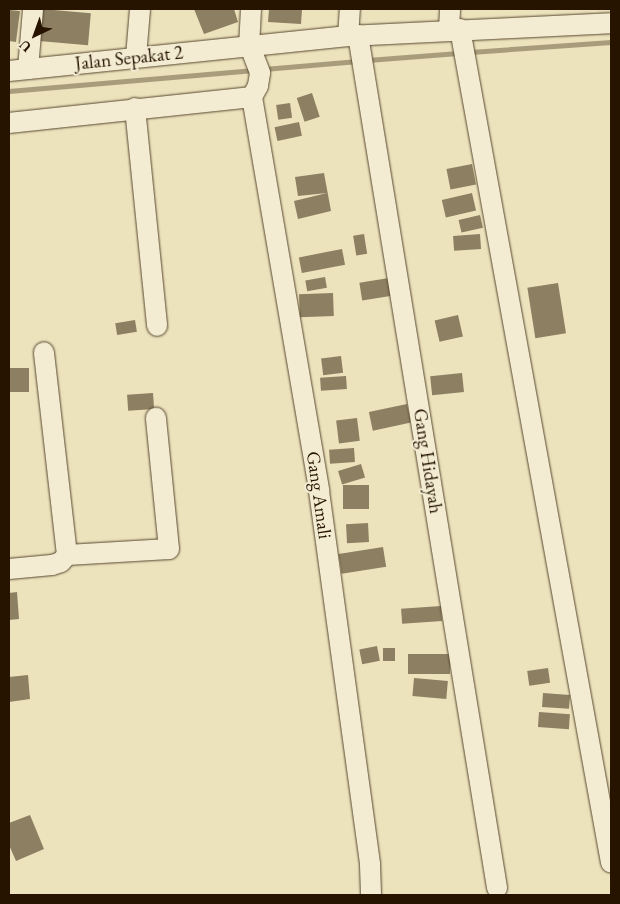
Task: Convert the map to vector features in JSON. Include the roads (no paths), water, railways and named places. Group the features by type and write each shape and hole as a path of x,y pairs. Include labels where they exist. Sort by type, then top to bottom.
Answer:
{"street":[{"path":"18,70 33,9"},
{"path":"136,57 140,9"},
{"path":"9,123 252,96 258,86 260,73 249,44 251,9"},
{"name":"Gang Hidayah","path":"350,9 497,888"},
{"path":"450,9 611,862"},
{"name":"Jalan Sepakat 2","path":"18,70 249,44 454,29 555,17 611,23"},
{"name":"Gang Amali","path":"252,96 319,491 370,865 372,895"},
{"path":"135,108 157,326"},
{"path":"44,352 67,556"},
{"path":"9,569 52,565 61,562 67,556 169,549 156,418"}],"waterway":[{"path":"471,52 611,42"},
{"path":"368,60 458,53"},
{"path":"264,69 358,61"},
{"path":"9,91 254,70"}]}
